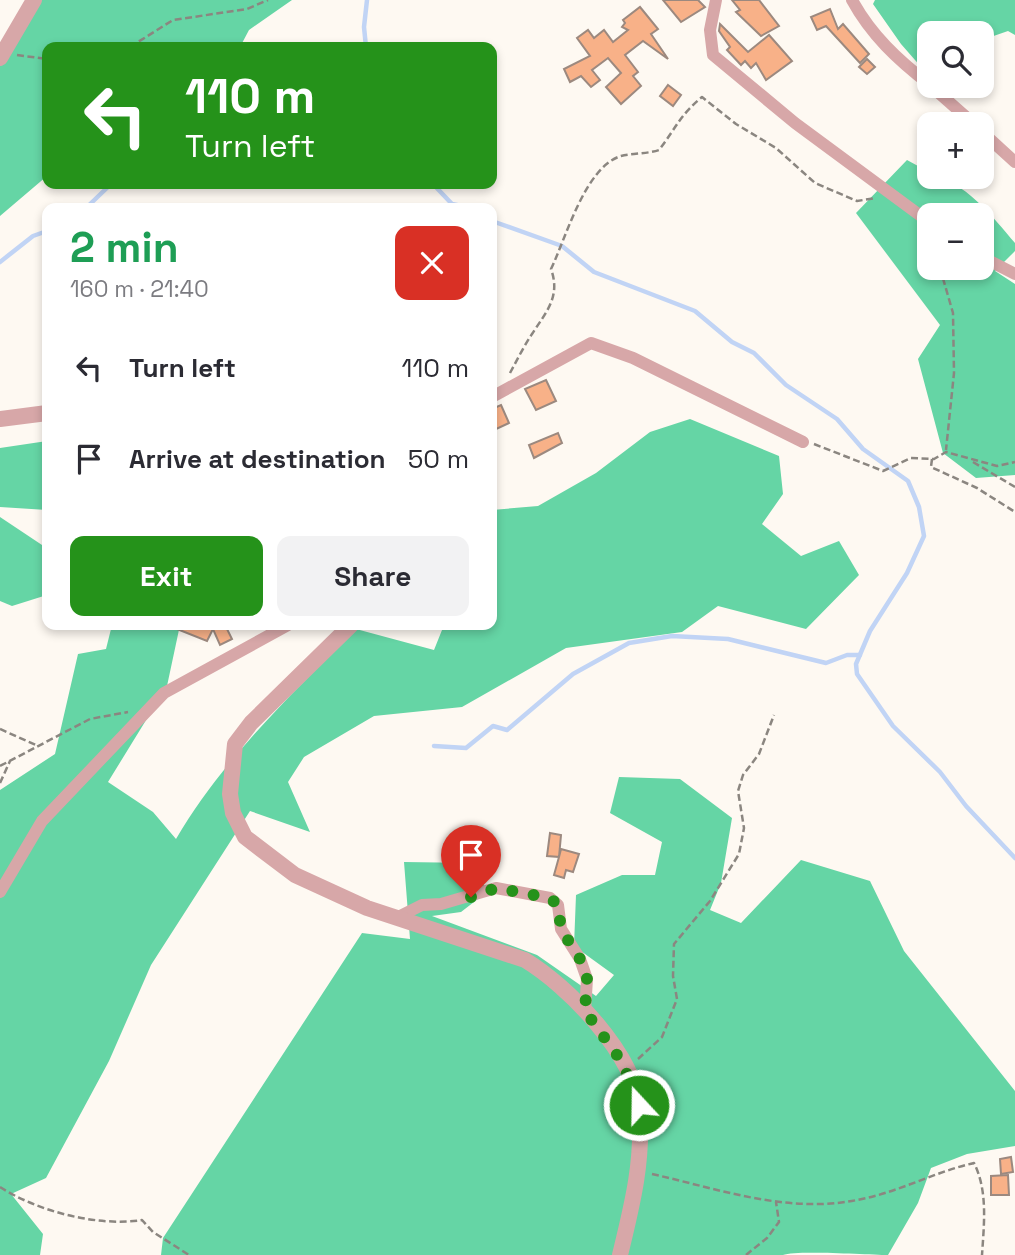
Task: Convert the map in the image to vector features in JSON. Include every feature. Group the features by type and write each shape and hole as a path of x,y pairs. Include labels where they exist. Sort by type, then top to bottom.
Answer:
{"street":[{"path":"2,55 34,0"},
{"path":"716,0 710,30 713,55 795,123 917,213"},
{"path":"852,0 864,24 917,75"},
{"path":"945,98 960,112"},
{"path":"994,143 1015,162"},
{"path":"994,263 1015,274"},
{"path":"497,394 592,343 633,358 803,442"},
{"path":"0,419 42,414"},
{"path":"0,892 42,821 104,759 164,693 279,630"},
{"path":"346,630 251,723 235,744 230,772 232,803 245,837 265,855 295,875 367,908 525,960 548,974 585,1011 607,1036 627,1073 639,1105 638,1171 620,1255"},
{"path":"398,917 422,905 441,904 496,888 550,898 558,905 561,929 580,959 587,979 585,1011"}],"path":[{"path":"138,42 173,20 247,9 268,0"},
{"path":"2,55 42,59"},
{"path":"506,390 509,374 548,313 556,291 551,269 564,244 570,219 601,167 622,156 659,150 676,128 681,114 702,97 736,124 776,148 815,183 857,201 893,196"},
{"path":"943,280 953,313 954,373 946,452"},
{"path":"803,442 824,446 883,471 911,458 932,459 946,452 997,466 1015,461"},
{"path":"932,459 931,467 937,472 977,488 1015,512"},
{"path":"969,460 1015,487"},
{"path":"0,766 90,719 149,708"},
{"path":"627,1073 662,1037 673,1011 677,999 673,976 674,944 684,928 710,901 739,854 744,828 737,791 743,775 760,754 774,715"},
{"path":"0,729 38,746"},
{"path":"0,783 11,760"},
{"path":"638,1171 776,1202 832,1205 860,1200 974,1163 984,1198 982,1255"},
{"path":"0,1186 41,1209 94,1220 142,1220 190,1255"},
{"path":"747,1255 767,1238 779,1222 776,1202"}],"green space":[{"path":"40,0 292,0 249,30 243,42 42,42 42,180 0,216 0,65"},
{"path":"875,0 1015,0 1015,35 1008,31 994,36 994,21 917,21 917,62 873,4"},
{"path":"907,160 917,165 917,189 962,189 979,203 917,203 917,280 994,280 994,219 1015,243 1015,251 995,271 1015,284 1015,475 976,478 943,453 918,359 940,325 856,213"},
{"path":"690,419 779,456 783,494 762,524 801,556 839,541 859,575 806,629 718,606 682,632 566,648 462,707 374,716 304,757 288,782 310,832 250,811 151,965 109,1061 46,1178 11,1194 43,1234 40,1255 0,1255 0,790 55,754 78,654 106,649 111,630 179,630 167,686 108,782 153,812 176,839 194,810 236,755 355,630 434,650 442,630 497,630 497,510 538,506 596,473 650,432"},
{"path":"42,442 42,510 0,507 0,448"},
{"path":"0,517 42,545 42,597 12,606 0,601"},
{"path":"619,777 680,779 732,818 721,883 710,910 741,923 801,860 870,881 904,951 1015,1091 1015,1146 967,1154 931,1168 918,1203 888,1255 161,1255 163,1238 362,933 410,939 404,862 474,863 487,892 461,912 432,916 537,955 596,996 614,975 574,946 576,895 622,875 655,875 662,842 610,813"}],"building":[{"path":"663,0 698,0 705,7 681,22"},
{"path":"732,0 759,0 779,26 761,36 736,12 740,10"},
{"path":"640,7 658,29 651,34 668,59 643,41 625,55 638,72 633,76 641,86 621,104 606,87 621,73 608,58 592,70 600,80 591,87 581,76 570,82 564,69 590,56 577,38 588,30 594,38 604,30 613,42 628,30 622,27 625,23 623,20"},
{"path":"830,9 838,29 843,24 869,54 860,63 826,26 817,30 811,17"},
{"path":"720,24 748,52 769,35 792,61 766,80 756,63 751,68 745,61 741,65 727,50 730,47 719,31"},
{"path":"867,59 875,67 867,74 859,67"},
{"path":"668,85 681,95 673,106 660,96"},
{"path":"546,380 556,401 536,410 525,389"},
{"path":"501,405 509,423 497,429 497,407"},
{"path":"558,433 562,443 534,458 529,445"},
{"path":"180,630 212,630 207,641"},
{"path":"213,630 228,630 232,639 220,645"},
{"path":"550,833 561,835 559,857 547,856"},
{"path":"561,849 579,854 573,872 566,870 564,878 554,875"},
{"path":"1011,1157 1013,1172 1001,1174 1000,1159"},
{"path":"1008,1175 1009,1195 991,1195 991,1176"}],"waterway":[{"path":"366,42 367,0"},
{"path":"91,203 106,189"},
{"path":"438,189 451,203"},
{"path":"497,223 562,246 594,272 695,311 732,342 754,353 786,385 837,419 863,449 908,481 919,507 924,536 907,573 870,631 856,664 857,674 893,726 940,772 966,806 1015,858"},
{"path":"0,262 33,236 42,233"},
{"path":"434,746 466,748 493,726 507,730 573,674 629,643 672,636 728,639 826,663 847,655 860,655"}],"route":[{"path":"471,897 496,888 550,898 558,905 562,917 561,929 580,959 587,979 585,1011 607,1036 622,1062 639,1105"}]}
